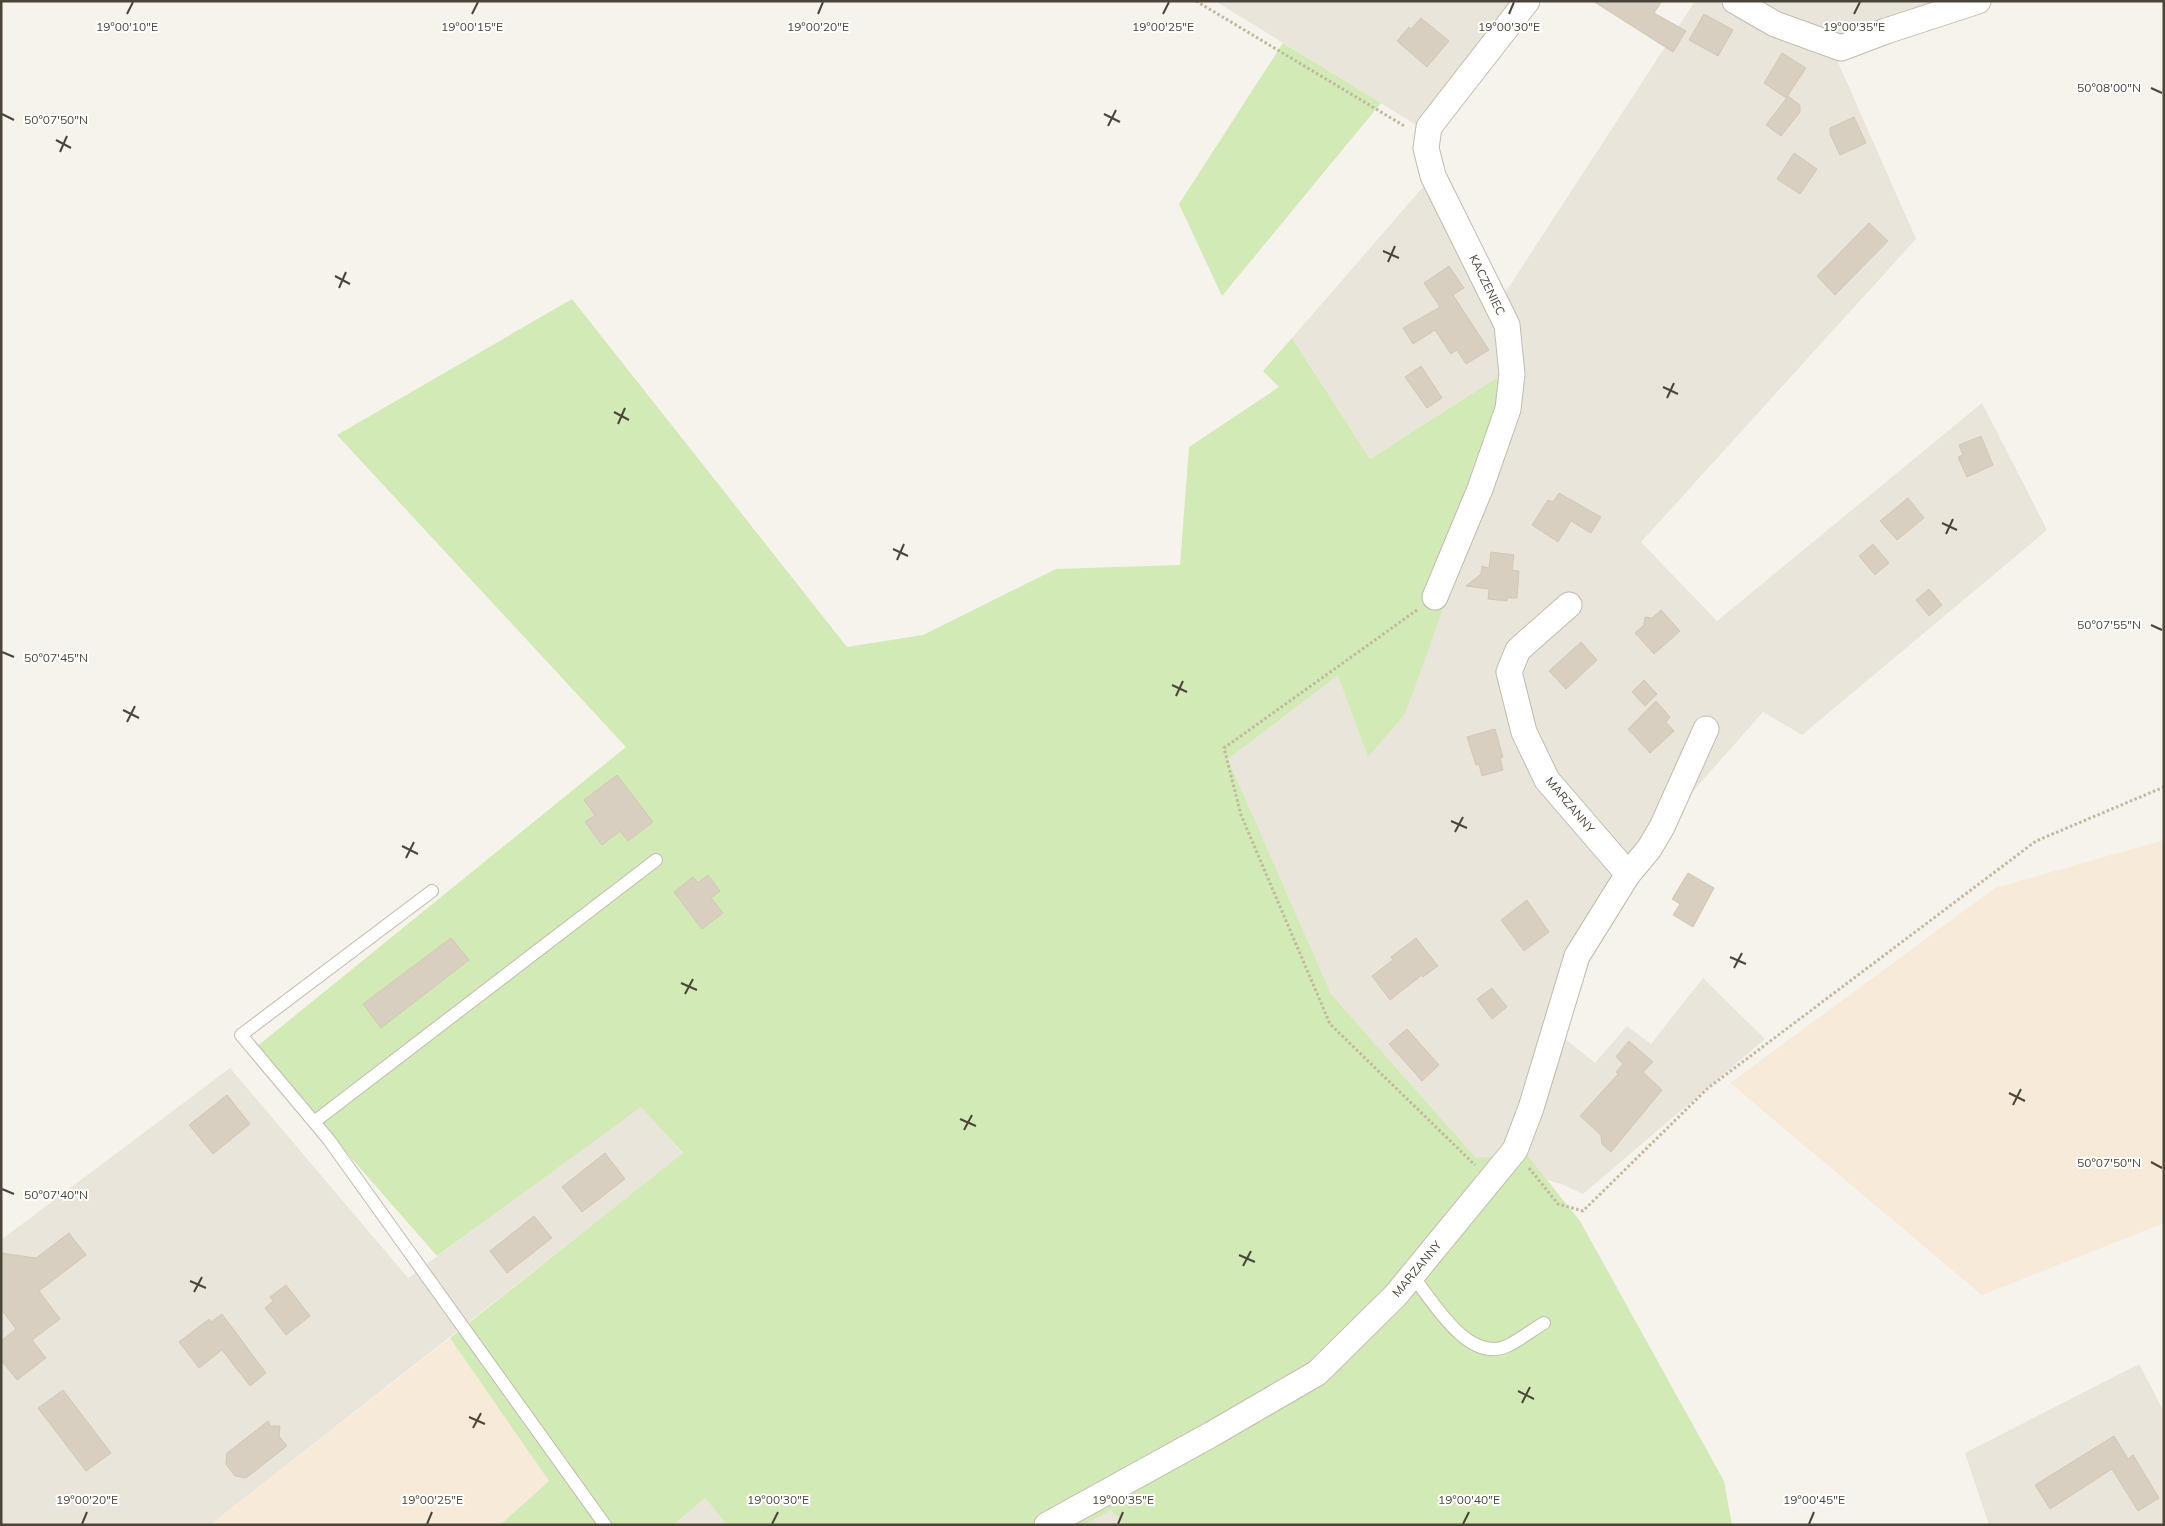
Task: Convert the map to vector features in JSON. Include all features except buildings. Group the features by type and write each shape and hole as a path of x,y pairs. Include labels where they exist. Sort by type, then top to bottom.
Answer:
{"street":[{"name":"KACZENIEC","path":"1435,597 1480,490 1508,408 1512,374 1507,325 1433,176 1426,148 1429,127 1527,1"},
{"path":"1735,1 1775,24 1841,48 1978,1"},
{"name":"MARZANNY","path":"1569,605 1518,650 1509,672 1524,732 1547,780 1628,874"},
{"name":"MARZANNY","path":"1047,1525 1212,1434 1316,1373 1396,1296 1515,1150 1531,1108 1577,956 1628,874 1649,849 1662,827 1706,729"}],"lane":[{"path":"314,1122 656,860"},
{"path":"432,891 241,1035 329,1140 605,1525"},
{"path":"1412,1275 1456,1332 1479,1346 1495,1349 1506,1346 1544,1323"}],"path":[{"path":"1196,1 1427,140"},
{"path":"1435,597 1224,748 1241,815 1330,1024 1490,1180"},
{"path":"1515,1150 1558,1204 1583,1211 1708,1088 2036,842 2164,787"}],"shaded area":[{"path":"1215,1 1525,1 1418,126"},
{"path":"1695,1 1718,1 1837,60 1916,239 1641,542 1717,621 1982,403 2047,530 1802,735 1763,712 1695,789 1589,957 1564,1038 1595,1063 1627,1026 1651,1044 1703,978 1765,1039 1583,1194 1564,1185 1476,1158 1331,994 1228,759 1338,674 1495,379 1370,459 1292,338 1423,187 1505,293"},
{"path":"1742,1 1961,1 1835,37"},
{"path":"2164,840 2164,1223 1982,1295 1730,1083 1995,888"},
{"path":"230,1068 408,1278 641,1106 683,1154 210,1525 1,1525 1,1240"},
{"path":"450,1338 549,1481 500,1525 210,1525"},
{"path":"2139,1364 2164,1412 2164,1525 1989,1525 1965,1453"},
{"path":"705,1498 727,1525 673,1525"},
{"path":"1111,1510 1124,1525 1076,1525"}],"green space":[{"path":"1283,43 1381,103 1222,296 1179,204"},
{"path":"572,299 847,647 923,635 1056,569 1180,565 1189,447 1279,387 1263,371 1292,338 1370,459 1495,379 1518,403 1405,714 1368,757 1338,675 1228,759 1331,994 1476,1158 1527,1155 1580,1221 1724,1481 1732,1525 1124,1525 1111,1510 1084,1525 727,1525 705,1498 673,1525 500,1525 549,1481 450,1338 683,1153 641,1107 437,1256 255,1048 626,747 337,435"}]}
